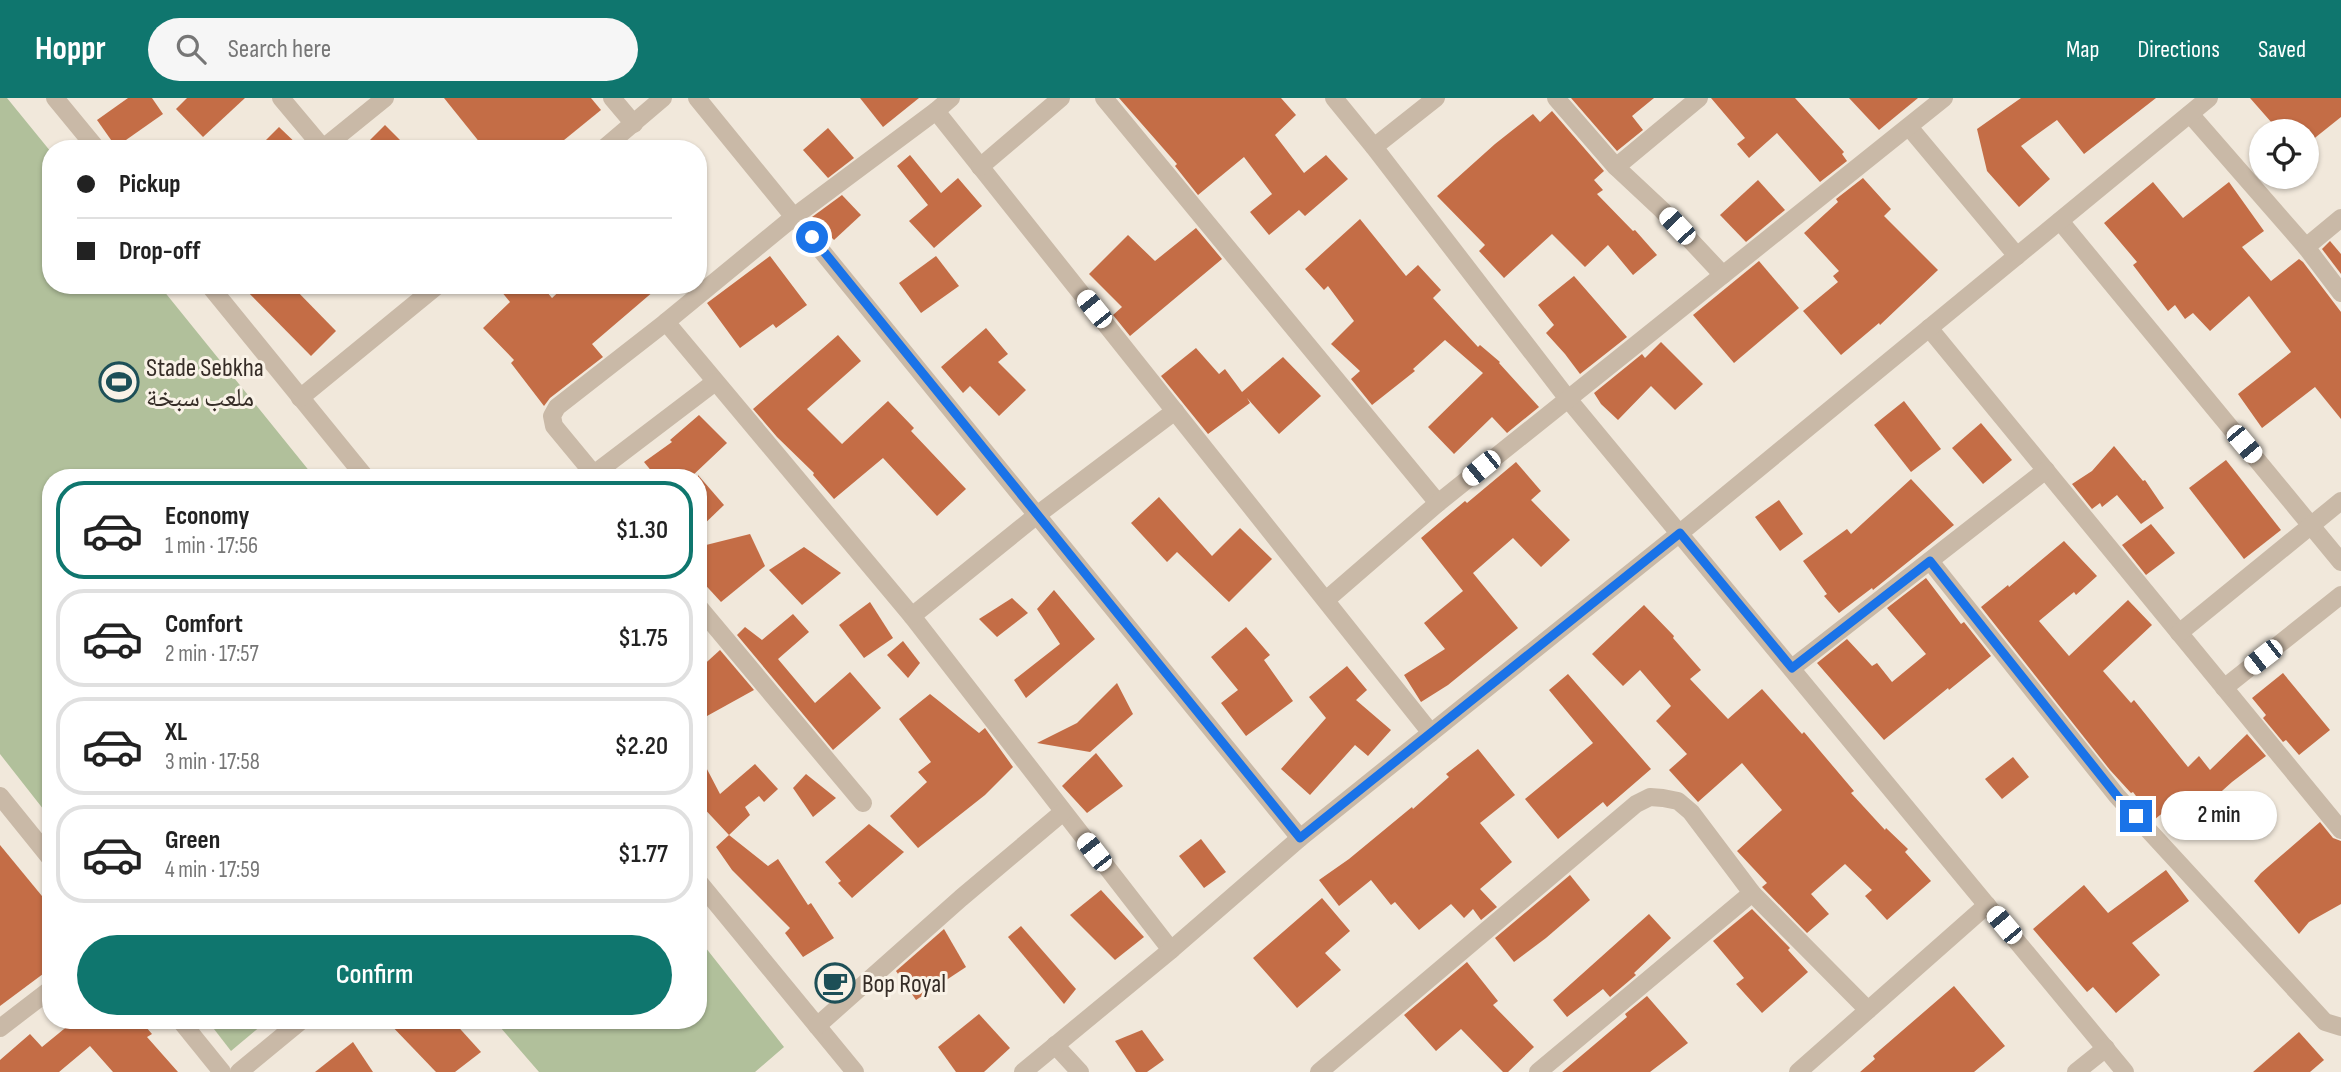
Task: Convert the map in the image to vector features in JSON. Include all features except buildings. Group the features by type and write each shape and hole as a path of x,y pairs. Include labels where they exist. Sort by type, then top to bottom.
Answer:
{"street":[{"path":"55,98 90,140"},
{"path":"281,98 315,140"},
{"path":"612,98 634,124"},
{"path":"614,140 663,98"},
{"path":"697,98 1300,838"},
{"path":"707,288 794,216 951,98"},
{"path":"980,167 1061,98"},
{"path":"1104,98 1438,503"},
{"path":"1334,98 1568,399 2125,1072"},
{"path":"1374,147 1436,98"},
{"path":"1556,98 1616,167 1662,210 1723,275"},
{"path":"1616,167 1699,98"},
{"path":"1326,600 1438,503 1944,98"},
{"path":"1023,1072 1171,950 1300,838 1680,533 2209,98"},
{"path":"331,140 372,102"},
{"path":"936,111 1431,733"},
{"path":"2190,114 2306,247 2341,293"},
{"path":"1909,127 2017,256"},
{"path":"2306,247 2341,218"},
{"path":"2060,221 2341,562"},
{"path":"216,294 359,469"},
{"path":"300,398 427,294"},
{"path":"589,469 554,426 553,411 700,294"},
{"path":"666,322 912,616 1171,950"},
{"path":"1929,328 2341,830"},
{"path":"604,469 715,382"},
{"path":"912,616 1037,515 1175,411"},
{"path":"1792,668 2046,470"},
{"path":"2179,633 2341,501"},
{"path":"1930,561 2117,796 2325,1022 2341,1027"},
{"path":"2224,688 2341,595"},
{"path":"707,617 863,803"},
{"path":"0,796 42,848"},
{"path":"1319,1072 1636,804 1650,797 1678,801 1691,812 1752,892 1868,1010"},
{"path":"817,1026 961,898 1063,813"},
{"path":"707,892 855,1072"},
{"path":"1538,1072 1752,892"},
{"path":"1797,1072 1987,905"},
{"path":"0,1028 42,996"},
{"path":"187,1029 222,1072"},
{"path":"239,1072 291,1029"},
{"path":"1055,1045 1080,1072"},
{"path":"2076,1072 2106,1048"}],"green space":[{"name":"Stade Sebkha ملعب سبخة","path":"0,98 7,98 42,141 42,294 166,294 308,469 42,469 42,808 0,754"},
{"path":"707,949 784,1047 755,1072 539,1072 502,1029 707,1029"},
{"path":"214,1029 257,1029 231,1051"}],"place":[{"name":"Stade Sebkha ملعب سبخة","path":"119,382"},
{"name":"Bop Royal","path":"835,983"}],"route":[{"path":"812,237 1300,838 1680,533 1792,668 1930,561 2117,796 2136,816"}]}
